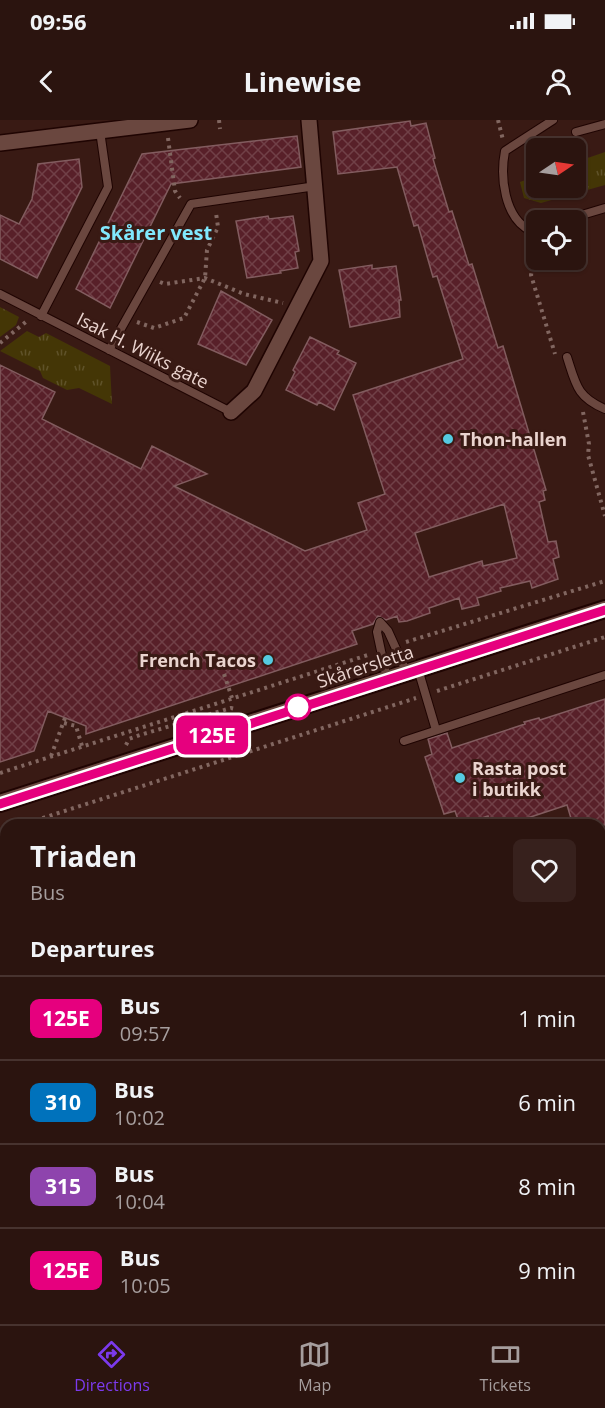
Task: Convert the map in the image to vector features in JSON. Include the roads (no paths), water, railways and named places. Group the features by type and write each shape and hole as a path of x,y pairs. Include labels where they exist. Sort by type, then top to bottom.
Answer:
{"street":[{"path":"0,142 190,120"},
{"path":"231,412 254,391 321,261 309,120"},
{"name":"Skårersletta","path":"0,804 605,609"}],"lane":[{"path":"526,229 522,227 514,214 505,191 502,166 505,151 553,120"},
{"path":"576,132 605,124"},
{"path":"38,314 108,186 100,131"},
{"path":"109,350 126,316 151,278 191,204 316,186"},
{"path":"586,214 605,208"},
{"name":"Isak H. Wiiks gate","path":"0,294 231,412"},
{"path":"567,357 575,382 586,401 605,409"},
{"path":"387,679 377,632 380,622 388,631 426,695 436,730"},
{"path":"404,741 605,675"}],"place":[{"name":"Thon-hallen","path":"448,439"},
{"name":"French Tacos","path":"268,660"},
{"name":"Rasta post i butikk","path":"460,778"}],"district":[{"name":"Skårer vest","path":"156,232"}]}
